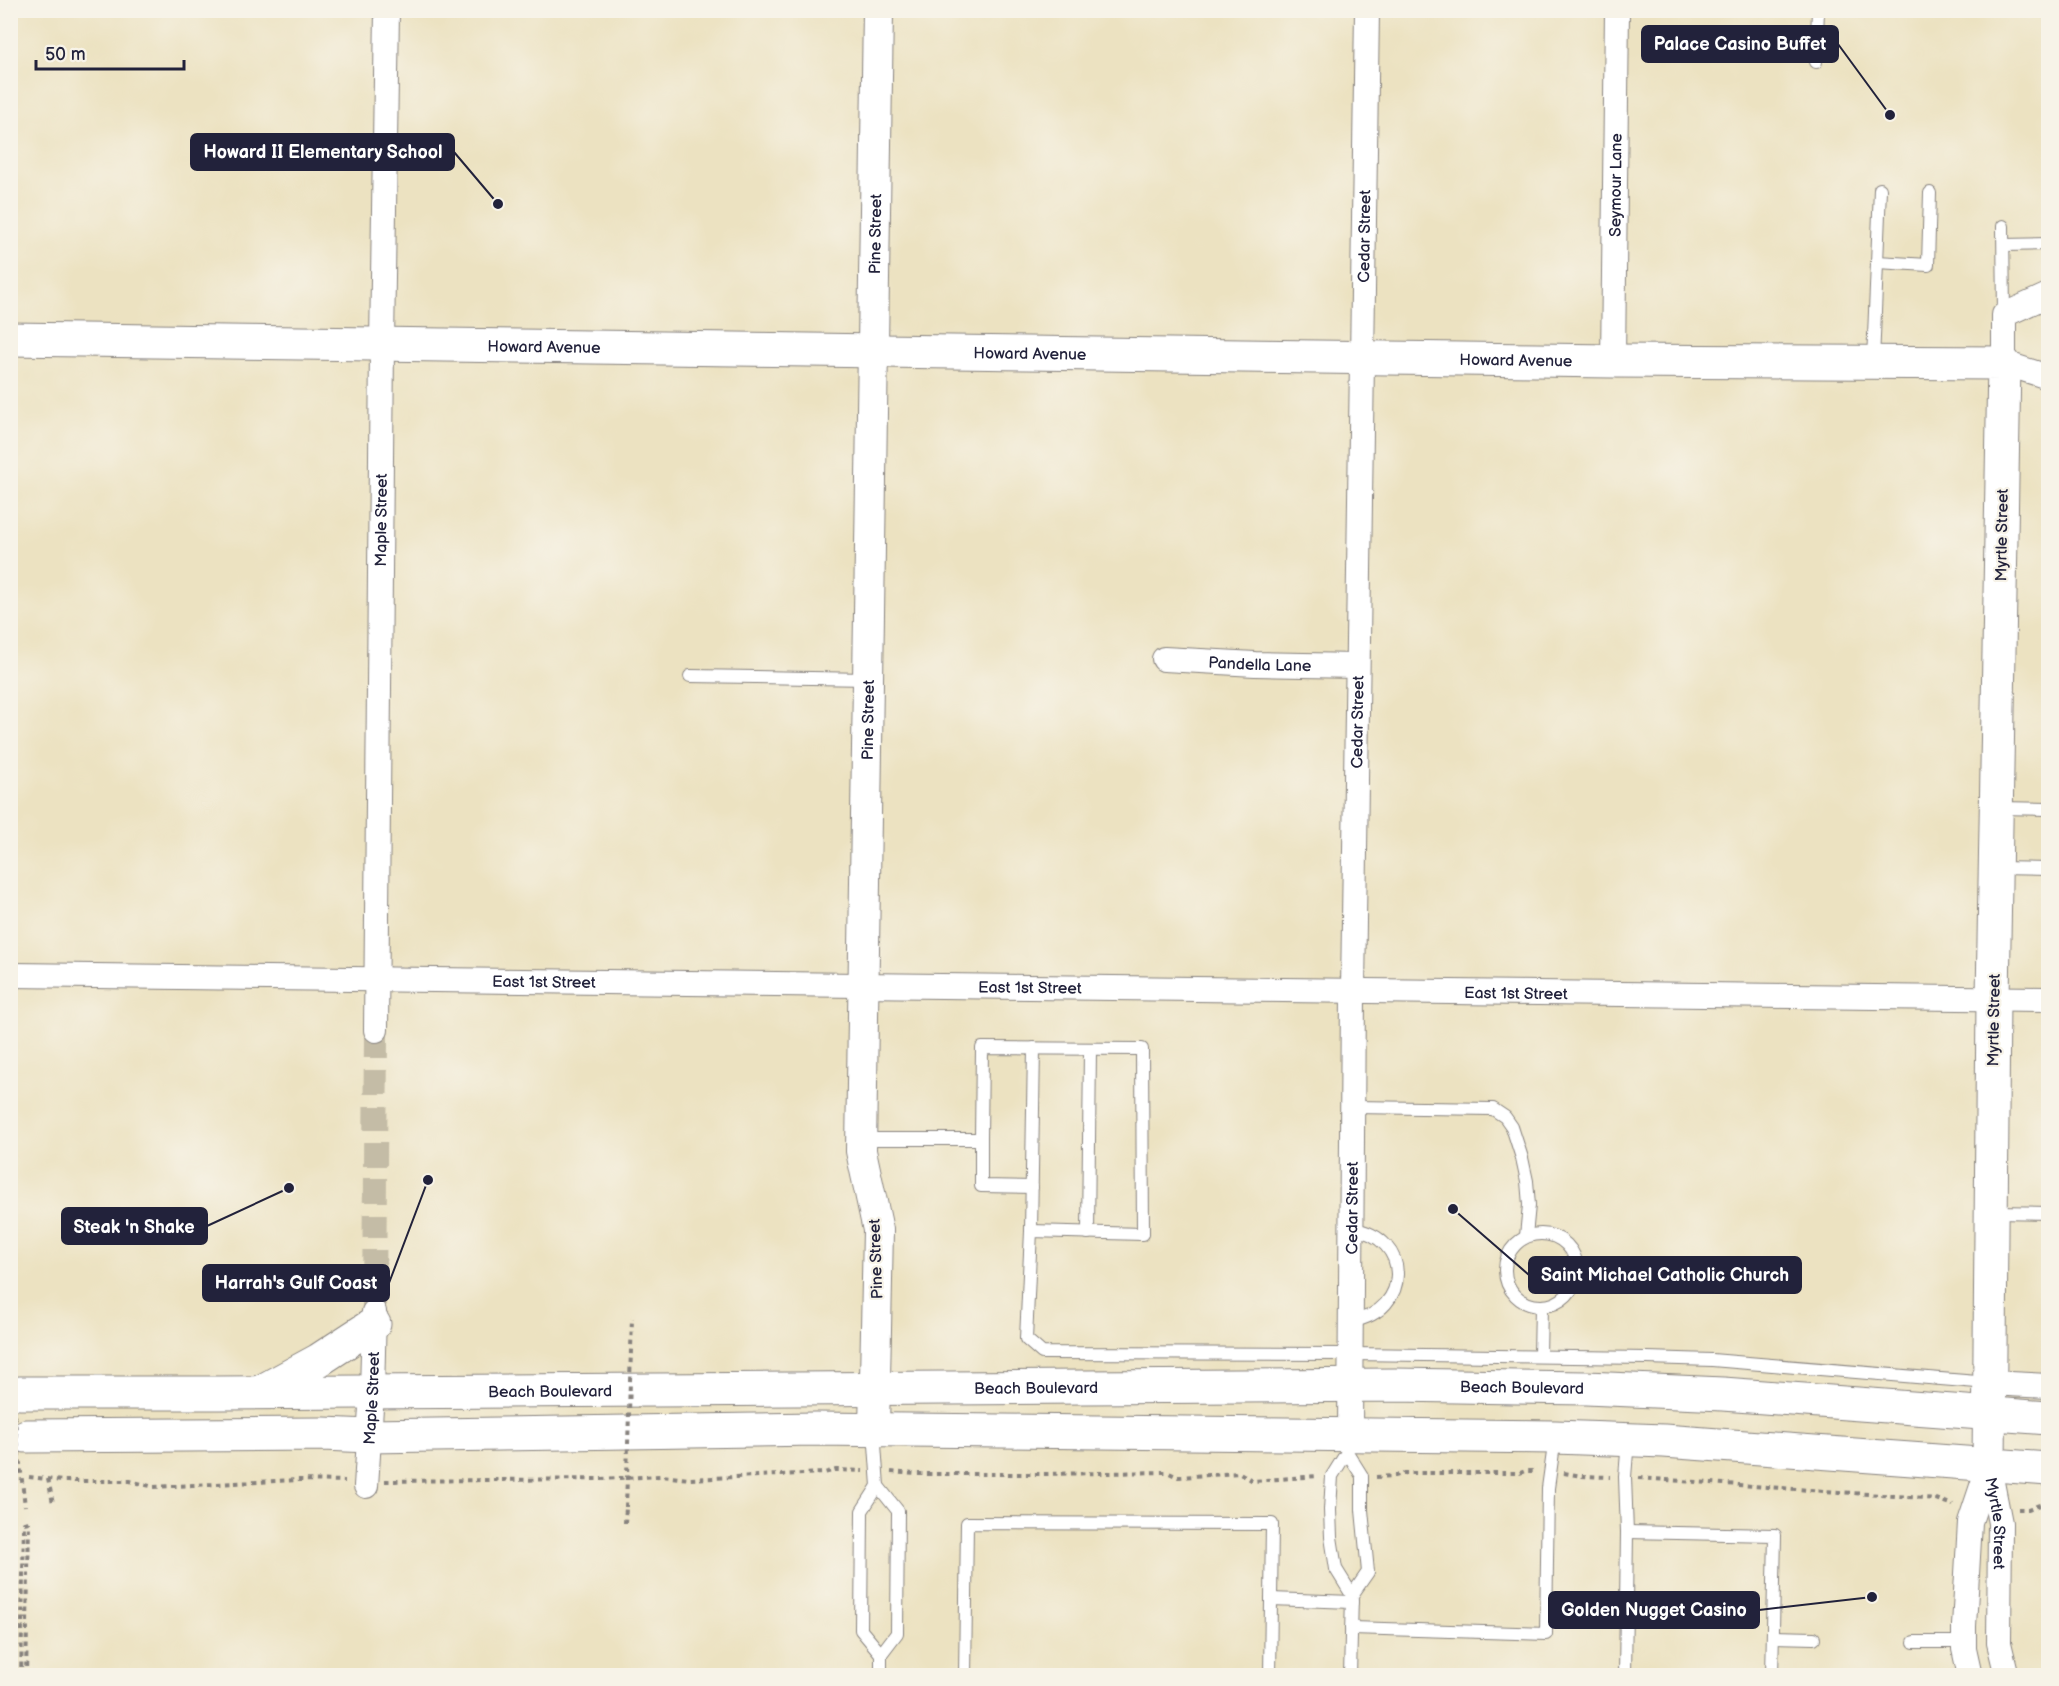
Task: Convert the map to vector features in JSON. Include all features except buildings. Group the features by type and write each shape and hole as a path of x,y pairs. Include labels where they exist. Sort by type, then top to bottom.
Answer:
{"main road":[{"name":"Howard Avenue","path":"10,339 1613,361 2004,363"},
{"name":"Myrtle Street","path":"1989,1465 1993,998 2004,363"},
{"path":"258,1393 319,1360 374,1317"},
{"name":"Beach Boulevard","path":"15,1386 258,1393 874,1389 1352,1369 1609,1389 1724,1394 2049,1418"},
{"path":"26,1436 312,1434 369,1436 874,1429 1349,1443 1555,1437 2049,1469"}],"street":[{"name":"Maple Street","path":"376,1030 387,10"},
{"name":"Pine Street","path":"874,1429 878,1230 861,1151 878,10"},
{"name":"Cedar Street","path":"1349,1443 1352,1369 1353,991 1367,10"},
{"name":"Seymour Lane","path":"1613,361 1617,10"},
{"path":"2004,363 2004,315 2049,295"},
{"name":"Howard Avenue","path":"2004,363 2049,377"},
{"name":"Pandella Lane","path":"1164,659 1357,666"},
{"name":"East 1st Street","path":"10,975 2049,999"},
{"name":"Maple Street","path":"363,1483 372,1392 374,1317"},
{"path":"1990,1383 2049,1386"},
{"path":"1970,1676 1964,1646 1970,1522 1989,1465"},
{"name":"Myrtle Street","path":"1989,1465 2000,1523 1999,1643 2007,1676"}],"lane":[{"path":"1816,62 1818,10"},
{"path":"1873,362 1880,189"},
{"path":"1877,262 1928,265 1930,193"},
{"path":"2003,226 2004,315"},
{"path":"2004,245 2049,244"},
{"path":"690,676 869,679"},
{"path":"1996,808 2049,809"},
{"path":"1995,868 2049,868"},
{"path":"1031,1231 1143,1234 1142,1049 982,1048 981,1186 1032,1187"},
{"path":"1034,1048 1031,1231 1026,1339 1042,1353 1352,1369 1540,1356 1712,1360 1990,1383"},
{"path":"1088,1233 1090,1049"},
{"path":"1353,1107 1493,1109 1505,1117 1512,1127 1527,1181 1529,1205 1526,1236"},
{"path":"862,1139 981,1139"},
{"path":"1991,1212 2049,1213"},
{"path":"1352,1229 1363,1230 1382,1240 1394,1258 1397,1282 1386,1305 1365,1318 1352,1320"},
{"path":"1544,1233 1561,1239 1573,1252 1577,1262 1577,1273 1575,1284 1562,1300 1552,1305 1541,1306 1530,1305 1520,1300 1512,1292 1504,1272 1509,1251 1516,1242 1526,1236 1544,1233"},
{"path":"1540,1356 1541,1306"},
{"path":"874,1429 878,1486 898,1511 897,1633 881,1654 881,1676"},
{"path":"1351,1628 1546,1634 1548,1488 1555,1437"},
{"path":"1625,1676 1627,1532 1625,1477 1628,1440"},
{"path":"1349,1443 1332,1476 1331,1537 1336,1569 1352,1598"},
{"path":"1349,1443 1362,1476 1362,1510 1368,1572 1352,1598 1350,1676"},
{"path":"878,1486 862,1511 861,1630 881,1654"},
{"path":"965,1676 967,1523 1272,1524 1270,1676"},
{"path":"1627,1532 1775,1535 1772,1676"},
{"path":"1271,1599 1352,1598"},
{"path":"1773,1637 1814,1638"},
{"path":"1914,1642 1964,1646 1961,1676"}],"path":[{"path":"625,1523 632,1318"},
{"path":"15,1386 25,1506"},
{"path":"29,1477 63,1481 130,1481 154,1487 297,1480 363,1483 661,1476 690,1479 824,1473 836,1470"},
{"path":"1373,1477 1406,1473 1520,1473 1525,1471"},
{"path":"915,1474 1167,1472 1178,1477 1240,1473 1253,1481 1313,1476"},
{"path":"1568,1473 1582,1476 1924,1498 1956,1505"},
{"path":"48,1479 53,1503"},
{"path":"2028,1509 2049,1502"},
{"path":"21,1676 24,1523 29,1522 26,1676"}],"tunnel":[{"path":"374,1310 376,1030"}],"place":[{"name":"Palace Casino Buffet","path":"1890,115"},
{"name":"Howard II Elementary School","path":"498,204"},
{"name":"Harrah's Gulf Coast","path":"428,1180"},
{"name":"Steak 'n Shake","path":"289,1188"},
{"name":"Saint Michael Catholic Church","path":"1453,1209"},
{"name":"Golden Nugget Casino","path":"1872,1597"}]}
